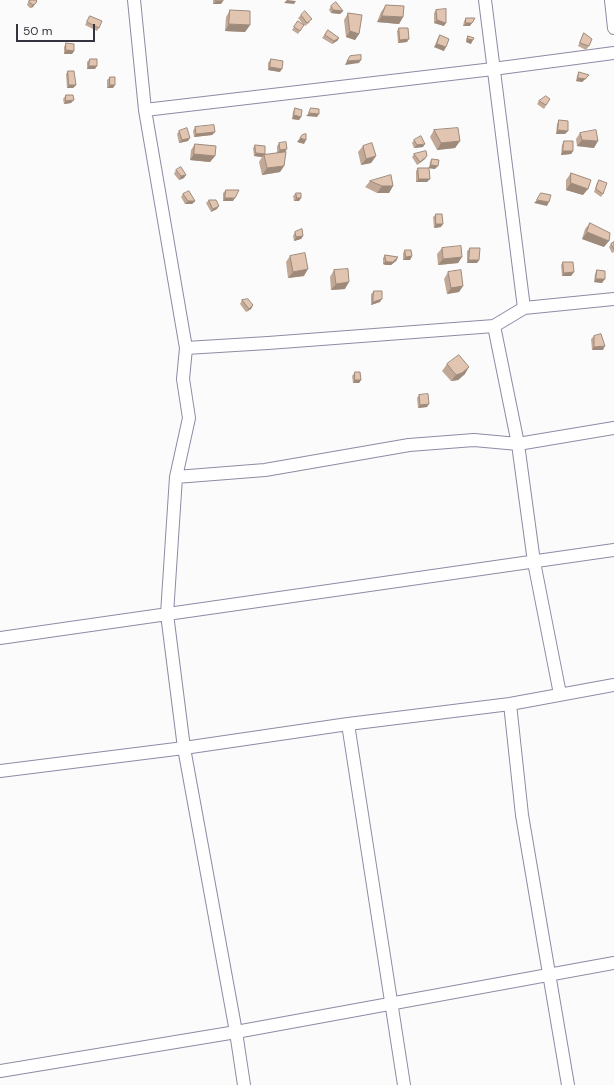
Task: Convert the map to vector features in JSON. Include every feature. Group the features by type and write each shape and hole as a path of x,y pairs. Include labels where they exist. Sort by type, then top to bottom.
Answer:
{"street":[{"path":"134,0 145,110 186,348 183,379 189,418 176,477 167,614 184,748 236,1032 244,1085"},
{"path":"485,0 524,308"},
{"path":"611,0 614,28"},
{"path":"145,110 493,69 614,53"},
{"path":"186,348 494,326 524,308 614,299"},
{"path":"494,326 518,444 534,562 560,694"},
{"path":"176,477 265,470 326,461 409,445 474,440 518,444 614,428"},
{"path":"0,638 614,550"},
{"path":"0,771 184,748 348,724 510,704 614,685"},
{"path":"510,704 522,815 568,1085"},
{"path":"348,724 404,1085"},
{"path":"0,1071 236,1032 614,963"}],"building":[{"path":"30,0 37,1 33,5 29,2"},
{"path":"336,2 343,11 333,10 331,6"},
{"path":"386,5 404,6 403,17 382,16"},
{"path":"446,9 446,23 437,20 436,10"},
{"path":"230,10 250,11 250,25 229,24"},
{"path":"305,11 312,19 307,23 301,15"},
{"path":"348,13 362,15 359,34 350,31"},
{"path":"90,16 102,21 99,28 87,22"},
{"path":"466,18 475,18 472,23 466,23"},
{"path":"298,21 304,25 300,31 294,27"},
{"path":"399,28 408,28 409,39 400,40"},
{"path":"328,30 339,38 334,41 325,35"},
{"path":"584,33 592,39 589,46 580,43"},
{"path":"440,35 449,39 446,47 437,44"},
{"path":"468,36 474,38 473,40 468,39"},
{"path":"66,43 74,44 74,51 66,50"},
{"path":"361,55 361,60 347,61 350,56"},
{"path":"90,59 97,59 97,66 89,66"},
{"path":"271,59 283,61 282,69 270,67"},
{"path":"68,71 74,71 76,85 69,85"},
{"path":"579,72 589,75 585,79 578,78"},
{"path":"110,77 115,77 115,85 110,85"},
{"path":"66,95 73,95 74,100 66,101"},
{"path":"546,96 550,99 546,105 539,101"},
{"path":"295,108 302,110 301,117 294,115"},
{"path":"311,108 319,109 319,114 309,113"},
{"path":"559,120 568,121 568,131 558,130"},
{"path":"214,125 215,132 196,134 195,127"},
{"path":"187,128 190,138 182,140 179,131"},
{"path":"458,128 460,141 441,143 434,130"},
{"path":"596,130 598,141 582,140 580,133"},
{"path":"306,134 306,140 300,138 302,135"},
{"path":"421,136 425,144 417,145 414,140"},
{"path":"564,141 573,141 573,151 563,151"},
{"path":"286,142 287,149 280,150 279,143"},
{"path":"372,143 376,156 366,159 363,146"},
{"path":"195,144 216,146 215,156 194,154"},
{"path":"255,145 265,146 265,154 256,153"},
{"path":"426,151 427,156 420,162 414,154"},
{"path":"286,152 284,166 267,168 264,155"},
{"path":"432,159 439,160 438,166 431,165"},
{"path":"181,167 186,175 181,176 176,170"},
{"path":"418,168 429,168 430,179 419,179"},
{"path":"571,173 591,180 588,189 571,183"},
{"path":"391,175 393,186 382,186 370,181"},
{"path":"599,180 607,183 603,194 596,189"},
{"path":"226,190 239,190 235,198 225,198"},
{"path":"189,191 195,201 188,201 183,194"},
{"path":"296,193 301,193 301,198 297,198"},
{"path":"541,193 551,195 549,202 537,200"},
{"path":"209,200 216,200 219,206 213,209"},
{"path":"436,214 442,214 443,224 436,224"},
{"path":"590,223 610,233 609,241 587,232"},
{"path":"302,229 303,236 296,237 295,232"},
{"path":"614,242 614,249 611,244"},
{"path":"461,246 462,257 443,259 442,248"},
{"path":"470,248 480,248 479,260 469,260"},
{"path":"405,250 411,250 412,256 406,257"},
{"path":"305,253 308,269 293,272 290,256"},
{"path":"385,255 398,257 393,262 388,262 386,261"},
{"path":"563,262 573,262 574,272 564,273"},
{"path":"348,269 349,282 336,284 334,270"},
{"path":"461,270 463,286 451,288 448,272"},
{"path":"597,270 605,271 605,279 596,279"},
{"path":"374,291 382,291 382,299 373,302"},
{"path":"248,299 253,305 249,309 242,300"},
{"path":"601,334 605,346 594,347 594,336"},
{"path":"459,355 469,367 462,373 456,375 447,364"},
{"path":"355,372 360,372 361,380 355,380"},
{"path":"428,394 429,404 420,405 419,395"}]}
